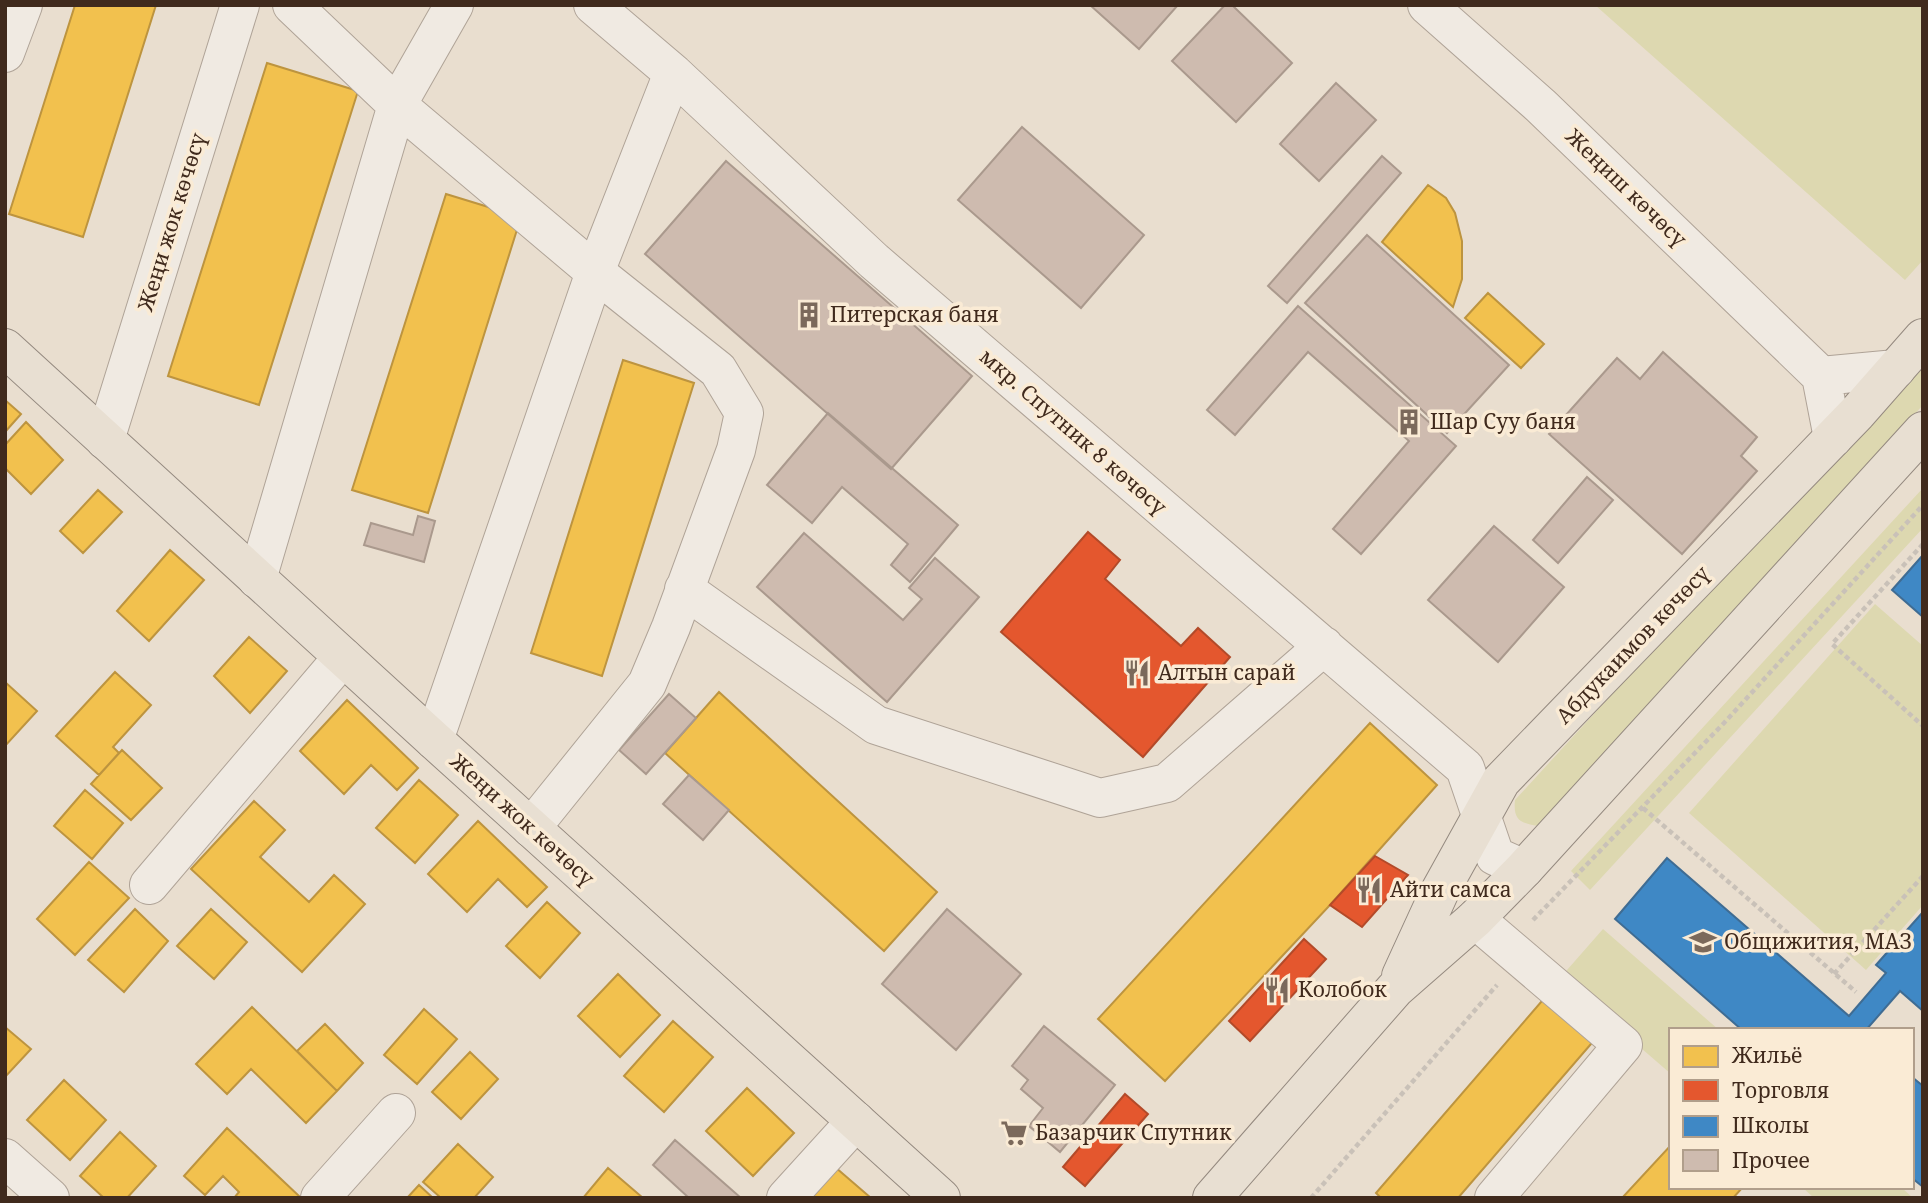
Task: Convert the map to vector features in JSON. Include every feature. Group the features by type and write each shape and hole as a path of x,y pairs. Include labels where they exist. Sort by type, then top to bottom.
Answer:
{"main road":[{"name":"Абдукаимов көчөсү","path":"1395,989 1440,891 1501,781 1833,438 1923,338"},
{"name":"Жеңи жок көчөсү","path":"5,348 941,1198"},
{"name":"Абдукаимов көчөсү","path":"1212,1198 1395,989 1475,919 1524,869 1923,431"}],"street":[{"path":"5,53 23,5"},
{"name":"Жеңи жок көчөсү","path":"105,440 240,5"},
{"path":"292,5 397,105 595,272 718,370 744,413 736,450 647,684 531,828"},
{"path":"257,579 397,105 454,5"},
{"name":"мкр. Спутник 8 көчөсү","path":"593,5 673,73 874,261 1465,768 1494,856 1524,869"},
{"name":"Жеңиш көчөсү","path":"1427,5 1541,106 1821,376"},
{"path":"434,740 595,272 673,73"},
{"path":"1833,438 1821,376 1896,369"},
{"path":"684,589 877,725 1101,798 1167,783 1324,646"},
{"path":"149,885 343,657"},
{"path":"1465,768 1528,753"},
{"path":"1475,919 1623,1045 1494,1198"},
{"path":"320,1198 396,1113"},
{"path":"786,1198 856,1121"},
{"path":"5,1158 50,1198"}],"path":[{"path":"1311,1198 1514,952 1923,505"},
{"path":"1923,544 1832,644 1923,726"},
{"path":"1643,808 1856,992"},
{"path":"1834,974 1923,876"}],"shaded area":[{"path":"1595,5 1923,5 1923,260 1905,280"},
{"path":"1923,355 1923,405 1538,826 1519,819 1515,812 1515,800"},
{"path":"1923,488 1923,528 1590,890 1571,871"},
{"path":"1875,604 1923,646 1923,905 1866,970 1689,813"},
{"path":"1603,929 1717,1028 1669,1028 1669,1072 1560,978"},
{"path":"1804,1189 1903,1189 1913,1198 1814,1198"}],"building: Жильё":[{"path":"75,5 156,5 83,237 9,214"},
{"path":"267,63 358,91 259,405 168,376"},
{"path":"1428,185 1446,198 1455,213 1462,241 1462,279 1453,307 1382,242"},
{"path":"446,194 521,217 428,513 352,490"},
{"path":"1488,293 1544,344 1521,368 1465,318"},
{"path":"623,360 694,383 602,676 531,653"},
{"path":"5,400 21,414 5,432"},
{"path":"26,422 63,460 31,494 5,468 5,445"},
{"path":"98,490 122,512 83,553 60,531"},
{"path":"170,550 204,580 149,641 117,611"},
{"path":"249,637 287,671 250,713 214,676"},
{"path":"115,672 151,705 113,747 119,753 99,775 56,736"},
{"path":"5,682 37,711 5,746"},
{"path":"719,692 937,892 884,951 665,753"},
{"path":"347,700 418,768 397,790 371,765 344,794 300,751"},
{"path":"1370,723 1437,785 1330,905 1165,1081 1098,1019"},
{"path":"122,750 162,788 131,820 91,784"},
{"path":"419,780 458,815 415,863 376,828"},
{"path":"85,790 123,823 92,859 54,826"},
{"path":"254,801 285,830 260,857 309,902 334,875 365,904 302,972 191,869"},
{"path":"478,821 547,887 527,907 498,879 467,912 428,874"},
{"path":"89,862 129,898 75,955 37,919"},
{"path":"547,902 580,933 540,978 506,946"},
{"path":"135,909 168,941 124,992 88,960"},
{"path":"211,909 247,942 214,979 177,946"},
{"path":"618,974 660,1015 620,1057 578,1016"},
{"path":"1548,994 1597,1037 1458,1198 1381,1198 1376,1193"},
{"path":"252,1007 337,1091 306,1123 251,1069 227,1094 196,1064"},
{"path":"424,1009 457,1039 417,1084 384,1055"},
{"path":"673,1021 713,1057 664,1112 624,1076"},
{"path":"325,1024 363,1063 337,1091 297,1051"},
{"path":"5,1027 31,1049 5,1077"},
{"path":"470,1052 498,1079 461,1119 432,1092"},
{"path":"64,1080 106,1120 70,1160 27,1120"},
{"path":"747,1088 794,1133 753,1176 706,1131"},
{"path":"227,1128 299,1196 234,1198 239,1192 223,1176 205,1195 184,1176"},
{"path":"120,1132 156,1166 127,1198 104,1198 80,1176"},
{"path":"458,1144 493,1177 474,1198 441,1198 423,1182"},
{"path":"1669,1147 1669,1189 1741,1189 1733,1198 1622,1198"},
{"path":"835,1167 871,1198 809,1198"},
{"path":"608,1168 643,1198 583,1198"},
{"path":"419,1185 433,1198 407,1198"}],"building: Торговля":[{"path":"1088,532 1120,560 1105,579 1181,646 1198,628 1230,657 1143,757 1001,632"},
{"name":"Айти самса","path":"1375,856 1408,875 1362,927 1330,905"},
{"name":"Колобок","path":"1304,939 1326,959 1250,1041 1229,1021"},
{"path":"1125,1094 1148,1114 1085,1186 1063,1167"}],"building: Школы":[{"path":"1923,555 1923,617 1892,590"},
{"name":"Общижития, МАЗ","path":"1667,858 1849,1016 1886,973 1876,965 1923,912 1923,1011 1900,991 1868,1028 1740,1028 1615,919"},
{"path":"1914,1079 1923,1086 1923,1187 1914,1180"}],"building: Прочее":[{"path":"1090,5 1178,5 1139,49"},
{"path":"1225,5 1232,5 1292,63 1236,122 1172,61"},
{"path":"1336,83 1376,120 1319,181 1280,144"},
{"path":"1022,127 1144,235 1081,308 958,200"},
{"path":"1382,156 1401,173 1287,303 1268,286"},
{"name":"Питерская баня","path":"726,161 972,376 891,469 645,254"},
{"path":"1367,235 1509,365 1447,433 1305,303"},
{"name":"Шар Суу баня","path":"1298,306 1456,446 1361,554 1333,529 1409,441 1308,352 1235,435 1207,410"},
{"path":"1663,352 1757,437 1741,456 1757,471 1682,554 1549,434 1617,358 1640,379"},
{"path":"828,413 958,525 910,582 891,565 908,544 842,487 812,523 767,485"},
{"path":"1587,477 1613,500 1558,563 1533,540"},
{"path":"418,516 435,521 424,562 364,545 371,523 413,535"},
{"path":"1494,526 1564,587 1498,662 1428,600"},
{"path":"804,533 903,620 922,599 909,588 935,558 979,597 887,702 757,587"},
{"path":"669,694 696,718 646,774 619,750"},
{"path":"689,775 729,810 703,840 663,804"},
{"path":"947,909 1021,974 956,1050 882,984"},
{"path":"1044,1026 1115,1085 1060,1152 1029,1126 1043,1108 1021,1089 1028,1080 1012,1066"},
{"path":"675,1140 741,1198 689,1198 653,1165"}],"place":[{"name":"Питерская баня","path":"809,315"},
{"name":"Шар Суу баня","path":"1409,422"},
{"name":"Алтын сарай","path":"1137,673"},
{"name":"Айти самса","path":"1369,890"},
{"name":"Общижития, МАЗ","path":"1703,942"},
{"name":"Колобок","path":"1277,990"},
{"name":"Базарчик Спутник","path":"1014,1133"}]}
